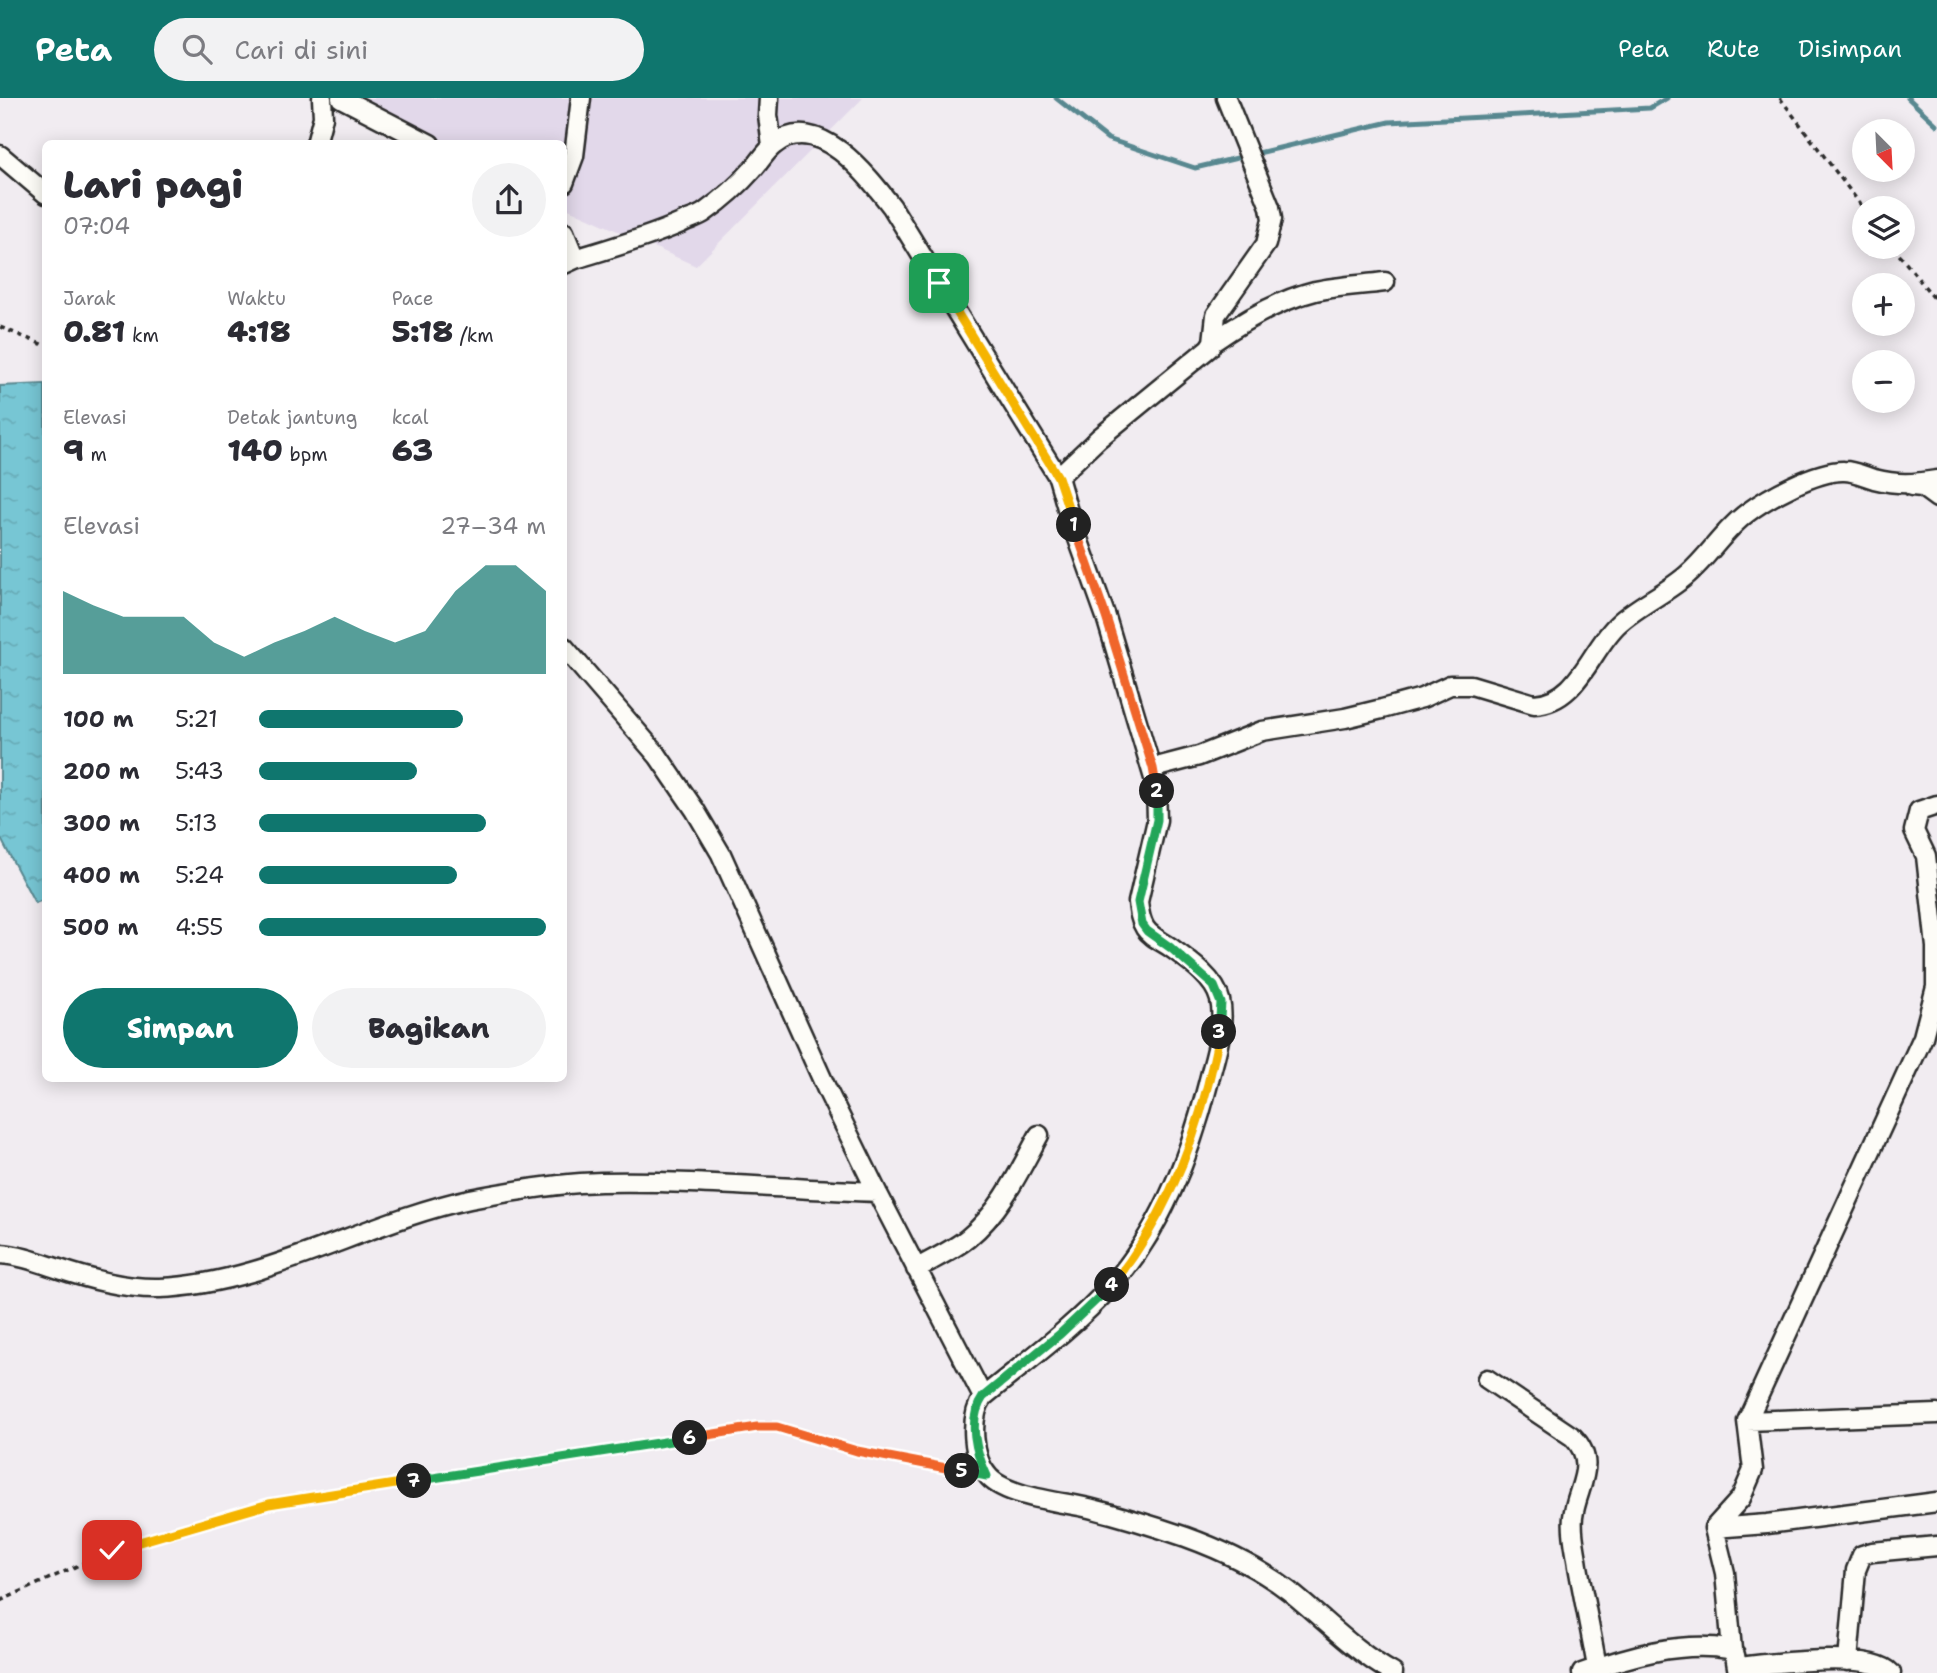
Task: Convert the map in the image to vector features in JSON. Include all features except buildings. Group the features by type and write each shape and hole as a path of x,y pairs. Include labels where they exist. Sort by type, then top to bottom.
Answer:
{"street":[{"path":"317,140 323,117 322,98"},
{"path":"341,98 422,140"},
{"path":"567,175 574,156 581,98"},
{"path":"769,98 772,146"},
{"path":"1213,342 1216,315 1255,263 1266,244 1272,219 1264,191 1226,98"},
{"path":"569,261 659,233 702,214 725,197 752,171 772,146 792,136 804,136 831,145 848,156 866,174 909,234 1058,477 1106,617 1153,768 1158,802 1157,820 1138,902 1139,914 1147,931 1214,986 1221,1003 1218,1042 1199,1121 1165,1205 1136,1254 1111,1286 1060,1334 983,1397 974,1427 978,1458 987,1476 996,1484 1032,1496 1111,1514 1214,1548 1270,1578 1358,1649 1393,1673"},
{"path":"0,155 42,191"},
{"path":"1058,477 1099,438 1213,342 1254,317 1316,291 1385,282"},
{"path":"1153,768 1199,756 1262,731 1345,718 1382,709 1422,698 1450,685 1471,685 1514,699 1545,704 1561,697 1571,687 1616,625 1689,574 1737,522 1758,506 1807,481 1834,471 1922,487 1937,498"},
{"path":"1909,485 1937,480"},
{"path":"567,651 658,756 722,854 828,1092 983,1397"},
{"path":"1714,1528 1741,1498 1753,1470 1747,1421 1923,1037 1936,987 1936,947 1926,856 1914,831 1919,811 1937,805"},
{"path":"916,1269 957,1245 984,1224 1006,1195 1039,1135"},
{"path":"0,1254 24,1257 124,1286 158,1288 234,1278 417,1213 530,1189 599,1182 877,1192"},
{"path":"1487,1379 1573,1437 1582,1446 1586,1464 1585,1476 1577,1499 1572,1530 1590,1670 1651,1652 1687,1647 1726,1648 1736,1663"},
{"path":"1747,1421 1937,1414"},
{"path":"1714,1528 1767,1524 1937,1502"},
{"path":"1714,1528 1725,1573 1736,1663"},
{"path":"1848,1661 1856,1570 1862,1555 1937,1546"},
{"path":"1736,1663 1848,1661 1874,1664 1891,1673"}],"path":[{"path":"1780,98 1854,196"},
{"path":"1903,259 1937,302"},
{"path":"0,327 42,344"},
{"path":"0,1601 112,1550 269,1504 757,1427 777,1427 857,1451 987,1476"}],"shaded area":[{"path":"320,98 863,98 696,266 567,208 567,140 415,140"}],"water":[{"path":"42,384 42,900 35,903 0,837 0,386"}],"waterway":[{"path":"1056,98 1108,139 1195,168 1389,122 1650,108 1667,98"},
{"path":"1908,98 1937,125"}],"route":[{"path":"112,1550 269,1504 757,1427 777,1427 857,1451 987,1476 978,1458 974,1427 981,1399 1060,1334 1111,1286 1136,1254 1165,1205 1199,1121 1218,1042 1221,1003 1214,986 1205,976 1152,936 1142,924 1138,902 1157,820 1158,802 1153,768 1106,617 1058,477 939,283"}]}
